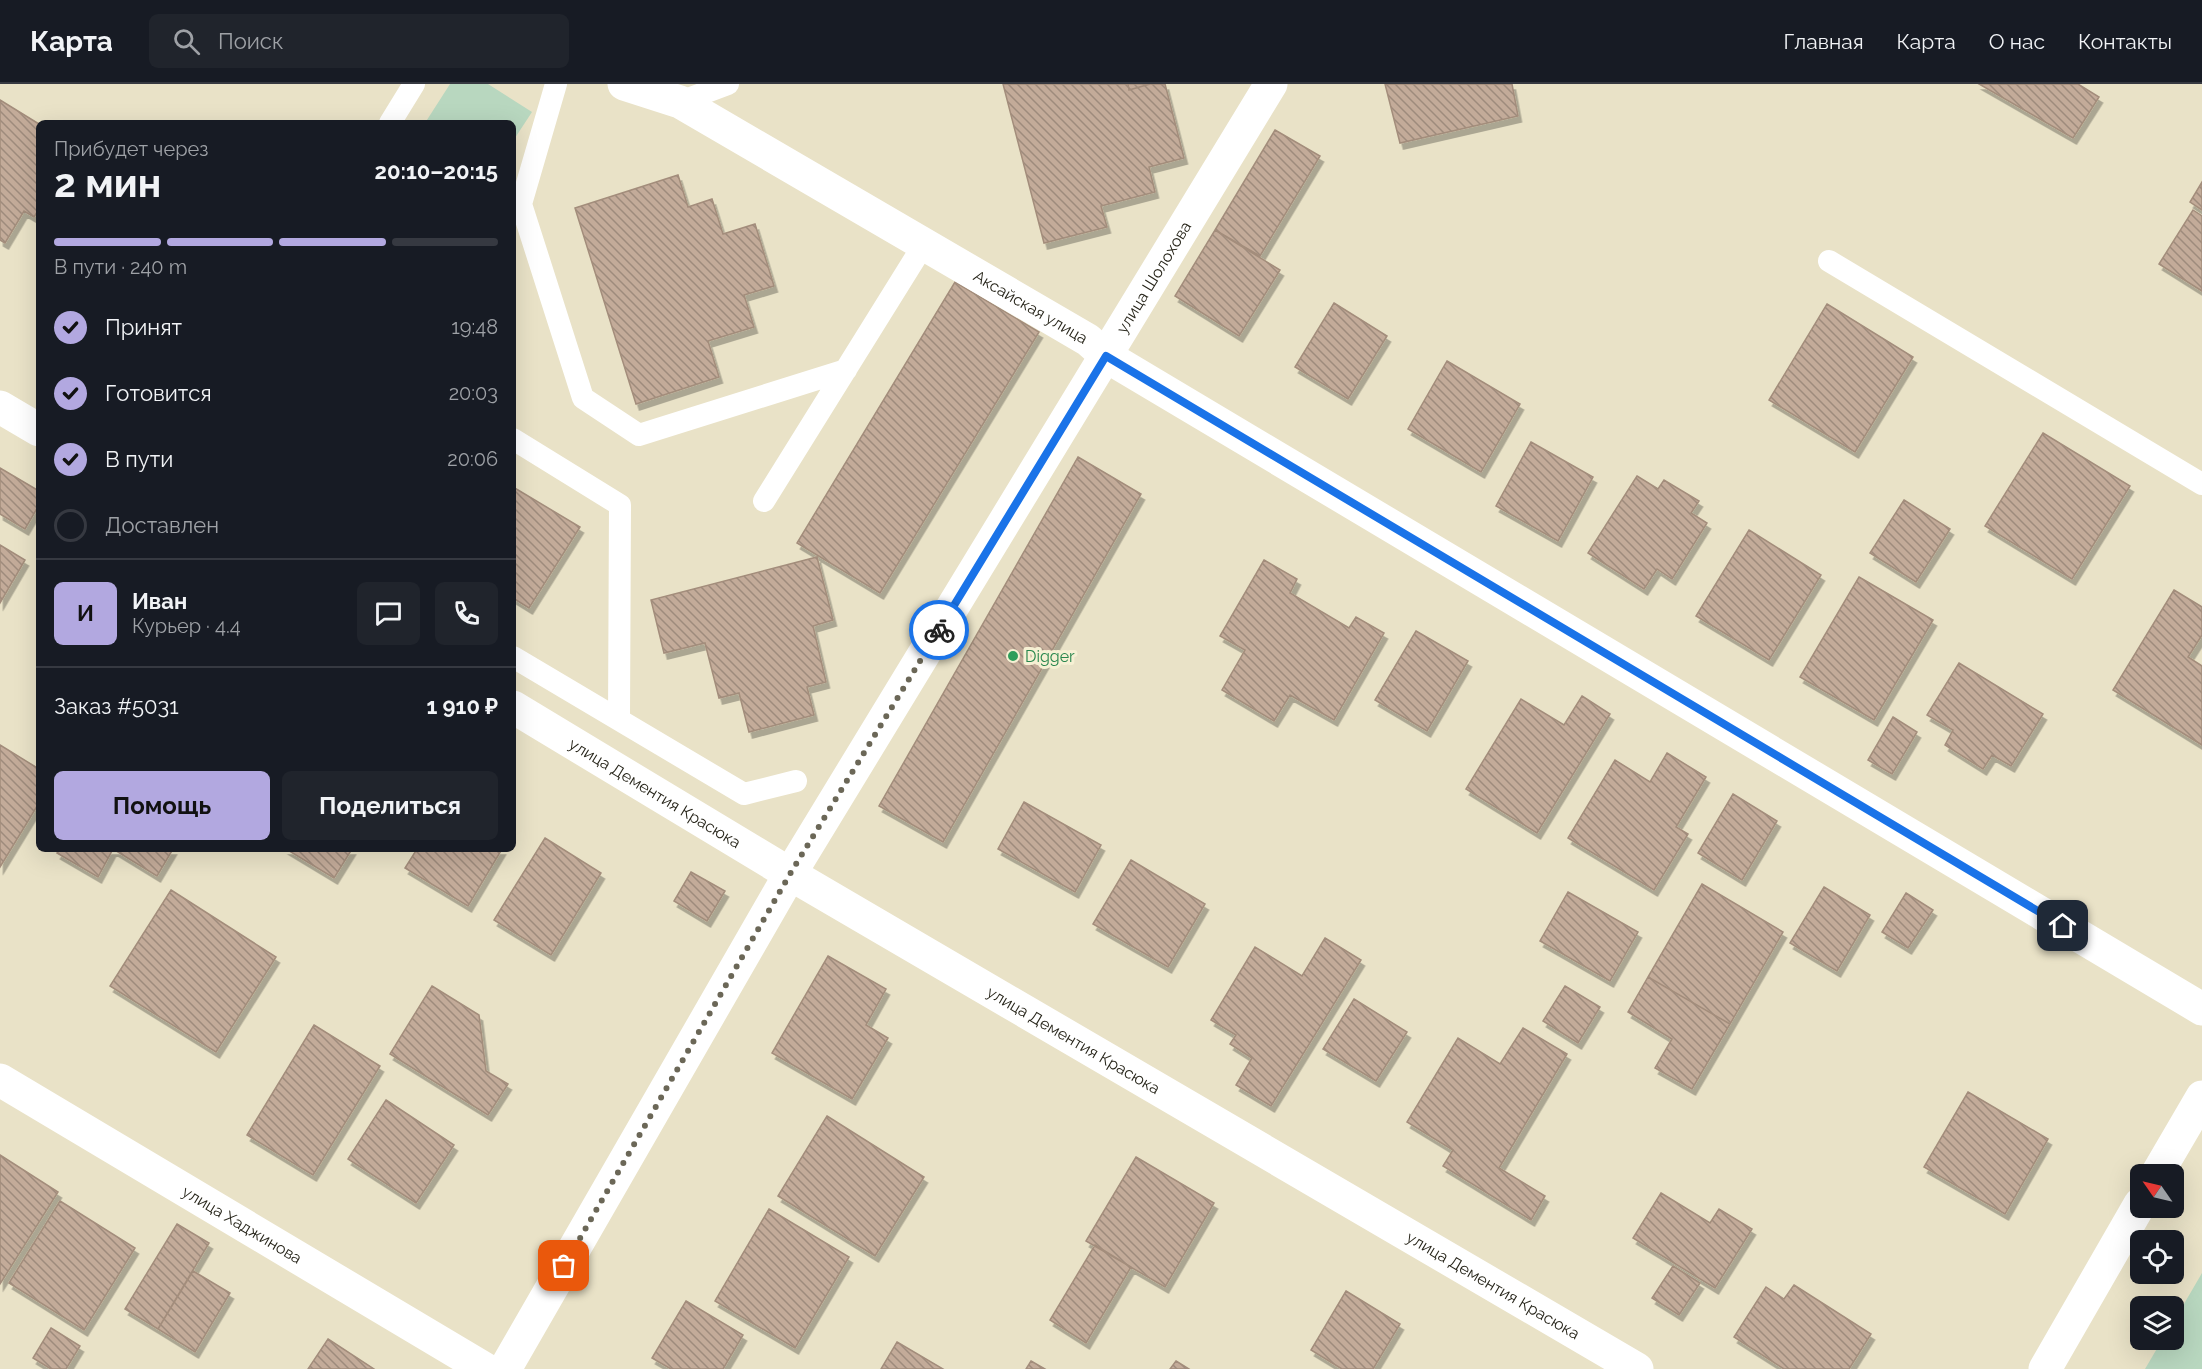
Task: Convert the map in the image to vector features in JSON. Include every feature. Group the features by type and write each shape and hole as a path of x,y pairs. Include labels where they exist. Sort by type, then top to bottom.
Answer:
{"street":[{"name":"Аксайская улица","path":"624,84 680,102 1088,340 1106,356 2202,1009"},
{"name":"улица Шолохова","path":"505,1369 790,874 1270,84"},
{"path":"0,407 36,428"},
{"name":"улица Дементия Красюка","path":"516,709 790,874 1637,1369"},
{"name":"улица Хаджинова","path":"0,1080 485,1369"},
{"path":"2163,1164 2202,1097"},
{"path":"2045,1369 2132,1218"}],"lane":[{"path":"392,120 414,84"},
{"path":"556,84 521,204 583,398 639,435 846,370"},
{"path":"680,102 728,84"},
{"path":"764,501 924,244"},
{"path":"1829,261 2202,484"},
{"path":"516,441 620,505 619,719"},
{"path":"516,659 744,794 795,780"}],"green space":[{"path":"450,84 488,84 532,112 516,136 516,120 427,120"},
{"path":"2202,1273 2202,1369 2145,1369 2156,1350 2184,1350 2184,1304"}],"building":[{"path":"1003,84 1128,84 1129,90 1150,84 1165,84 1184,158 1149,167 1155,192 1101,206 1107,227 1044,243"},
{"path":"1128,84 1150,84 1129,90"},
{"path":"1385,84 1512,84 1518,116 1400,143"},
{"path":"1979,84 2078,84 2099,97 2073,138"},
{"path":"0,100 36,122 36,214 34,217 24,211 5,243 0,240"},
{"path":"1275,130 1320,156 1260,256 1215,230"},
{"path":"678,175 688,207 712,199 723,234 755,224 774,286 744,295 754,327 708,341 719,377 636,404 575,208"},
{"path":"2202,182 2202,210 2190,202"},
{"path":"2193,210 2202,216 2202,291 2159,264"},
{"path":"1215,230 1280,270 1239,336 1175,296"},
{"path":"955,282 1039,332 880,593 797,543"},
{"path":"1334,303 1387,336 1348,399 1295,367"},
{"path":"1827,304 1913,357 1855,452 1769,400"},
{"path":"1447,361 1520,404 1481,472 1408,429"},
{"path":"2043,433 2130,486 2072,579 1985,526"},
{"path":"1531,442 1593,477 1558,541 1496,506"},
{"path":"1078,457 1141,494 943,842 879,806"},
{"path":"0,468 36,489 36,510 25,529 0,514"},
{"path":"1637,476 1658,489 1664,480 1699,501 1691,513 1707,523 1672,579 1657,569 1644,589 1588,553"},
{"path":"516,489 580,527 529,608 516,600"},
{"path":"1904,500 1950,529 1916,582 1870,553"},
{"path":"1749,530 1821,575 1769,660 1696,616"},
{"path":"0,545 25,560 0,603"},
{"path":"817,557 833,620 813,626 826,682 807,687 814,715 749,732 739,693 719,698 705,643 664,653 651,600"},
{"path":"1264,560 1297,579 1290,593 1349,628 1356,617 1384,633 1334,720 1290,695 1274,721 1222,690 1245,650 1220,636"},
{"path":"1859,577 1933,620 1874,720 1800,677"},
{"path":"2174,590 2202,607 2202,635 2188,657 2202,666 2202,745 2113,690"},
{"path":"1416,631 1468,661 1427,731 1375,700"},
{"path":"1959,663 2043,714 2011,766 1992,755 1983,769 1945,745 1953,730 1927,715"},
{"path":"1582,696 1610,714 1537,833 1466,789 1521,699 1564,725"},
{"path":"1893,717 1917,732 1892,774 1868,760"},
{"path":"0,745 36,767 36,808 0,867"},
{"path":"1667,753 1706,777 1676,827 1688,834 1654,890 1568,838 1615,760 1650,782"},
{"path":"1733,794 1777,821 1742,880 1698,853"},
{"path":"1024,802 1101,845 1075,892 998,849"},
{"path":"545,838 601,873 551,955 494,920"},
{"path":"58,852 111,852 98,877"},
{"path":"118,852 171,852 157,876"},
{"path":"291,852 350,852 334,878"},
{"path":"415,852 500,852 468,906 405,868"},
{"path":"1131,860 1205,904 1168,967 1093,924"},
{"path":"691,872 725,891 707,921 674,901"},
{"path":"1702,884 1783,932 1730,1024 1648,977"},
{"path":"1824,887 1870,915 1837,971 1790,943"},
{"path":"171,890 276,957 216,1052 110,986"},
{"path":"1568,892 1638,932 1610,981 1540,941"},
{"path":"1906,893 1933,910 1908,948 1882,932"},
{"path":"1325,938 1361,960 1271,1106 1236,1085 1252,1058 1230,1044 1236,1035 1211,1020 1255,947 1302,976"},
{"path":"828,956 886,989 866,1025 888,1038 852,1099 772,1053"},
{"path":"1648,977 1730,1024 1692,1089 1655,1068 1672,1039 1628,1012"},
{"path":"432,986 479,1015 486,1071 508,1084 488,1115 390,1054"},
{"path":"1565,986 1600,1007 1578,1043 1543,1021"},
{"path":"1354,999 1407,1032 1376,1081 1323,1049"},
{"path":"314,1025 380,1066 313,1175 247,1135"},
{"path":"1523,1028 1567,1054 1499,1168 1545,1196 1531,1220 1443,1166 1453,1150 1407,1122 1458,1038 1500,1064"},
{"path":"1968,1092 2048,1139 2005,1214 1924,1167"},
{"path":"386,1100 454,1145 416,1203 348,1159"},
{"path":"827,1116 924,1177 875,1256 778,1196"},
{"path":"0,1155 58,1192 0,1284"},
{"path":"1136,1157 1214,1203 1165,1287 1086,1241"},
{"path":"1661,1193 1710,1223 1719,1209 1752,1229 1715,1288 1633,1238"},
{"path":"60,1201 135,1248 84,1330 9,1283"},
{"path":"769,1209 849,1257 795,1348 715,1301"},
{"path":"177,1224 209,1243 158,1329 125,1309"},
{"path":"1095,1245 1131,1267 1086,1343 1050,1320"},
{"path":"1673,1266 1700,1283 1679,1315 1652,1298"},
{"path":"193,1271 230,1293 195,1352 158,1329"},
{"path":"1794,1285 1871,1334 1849,1369 1784,1369 1734,1337 1766,1287 1784,1299"},
{"path":"1346,1291 1400,1324 1373,1369 1342,1369 1311,1350"},
{"path":"686,1301 743,1335 723,1369 671,1369 652,1358"},
{"path":"51,1328 80,1346 66,1369 51,1369 33,1358"},
{"path":"328,1339 374,1369 308,1369"},
{"path":"897,1342 943,1369 881,1369"},
{"path":"1031,1361 1045,1369 1026,1369"},
{"path":"1176,1361 1189,1369 1170,1369"}],"way so far":[{"path":"564,1266 790,874 939,630"}],"place":[{"name":"Digger","path":"1013,656"}],"route":[{"path":"939,630 1106,356 2063,926"}]}
